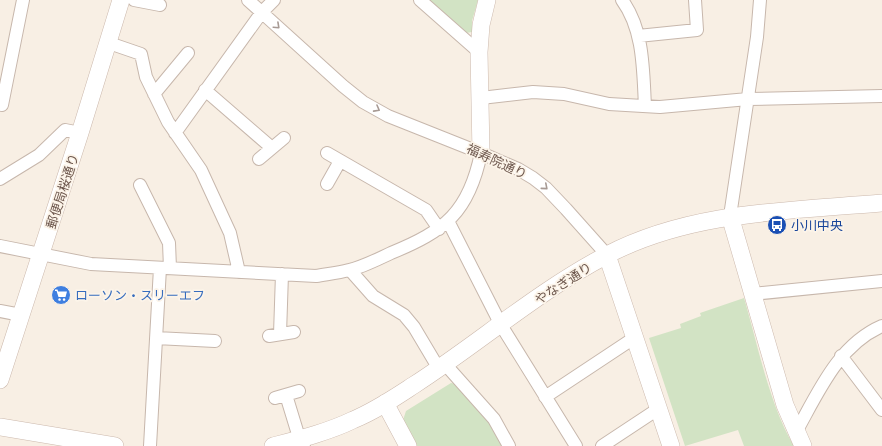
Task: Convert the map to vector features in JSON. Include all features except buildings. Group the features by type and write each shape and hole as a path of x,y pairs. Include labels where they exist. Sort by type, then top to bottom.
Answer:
{"street":[{"path":"2,104 4,72 23,0"},
{"name":"郵便局桜通り","path":"0,380 42,254 109,43 121,0"},
{"path":"134,0 160,5"},
{"name":"福寿院通り","path":"248,0 342,86 363,102 388,116 518,169 546,188 607,255 671,446"},
{"path":"175,133 262,12 274,0"},
{"path":"420,0 479,52"},
{"path":"0,246 92,264 316,276 350,270 422,241 448,221 471,190 477,173 481,153 479,52 481,25 487,0"},
{"path":"622,0 627,7 638,36 643,64 645,106"},
{"path":"638,36 697,30 695,0"},
{"path":"760,0 757,37 730,216 785,405 799,439"},
{"path":"109,43 140,54 146,77 168,122 201,170 230,233 239,272"},
{"path":"154,94 188,52"},
{"path":"205,90 272,148"},
{"path":"481,98 533,92 564,94 609,104 660,107 748,99 882,96"},
{"path":"0,179 39,155 65,130 80,133"},
{"path":"259,159 284,138"},
{"path":"327,153 426,210 439,229"},
{"path":"327,184 340,161"},
{"path":"140,184 170,243 165,268 156,338 150,446"},
{"name":"やなぎ通り","path":"273,446 303,443 353,421 385,404 442,367 558,285 607,255 635,242 674,229 730,216 882,203"},
{"path":"448,221 501,325 576,446"},
{"path":"350,270 372,296 404,315 442,367 494,419 509,446"},
{"path":"282,274 274,335 294,332"},
{"path":"753,294 882,281"},
{"path":"0,311 21,315"},
{"path":"799,439 841,356 862,337 882,326"},
{"path":"156,338 215,341"},
{"path":"545,397 634,338"},
{"path":"841,356 882,410"},
{"path":"299,391 281,396 303,443"},
{"path":"385,404 408,446"},
{"path":"602,446 658,409"},
{"path":"0,427 115,446"}],"green space":[{"path":"429,0 478,0 472,21 472,32 466,33"},
{"path":"744,298 771,393 785,430 794,446 744,446 738,430 685,446 649,338 681,328 680,324 701,316 700,313"},
{"path":"451,383 456,384 491,424 503,446 417,446 403,420 406,411"}],"place":[{"name":"小川中央","path":"777,225"},
{"name":"ローソン・スリーエフ","path":"61,295"}]}
